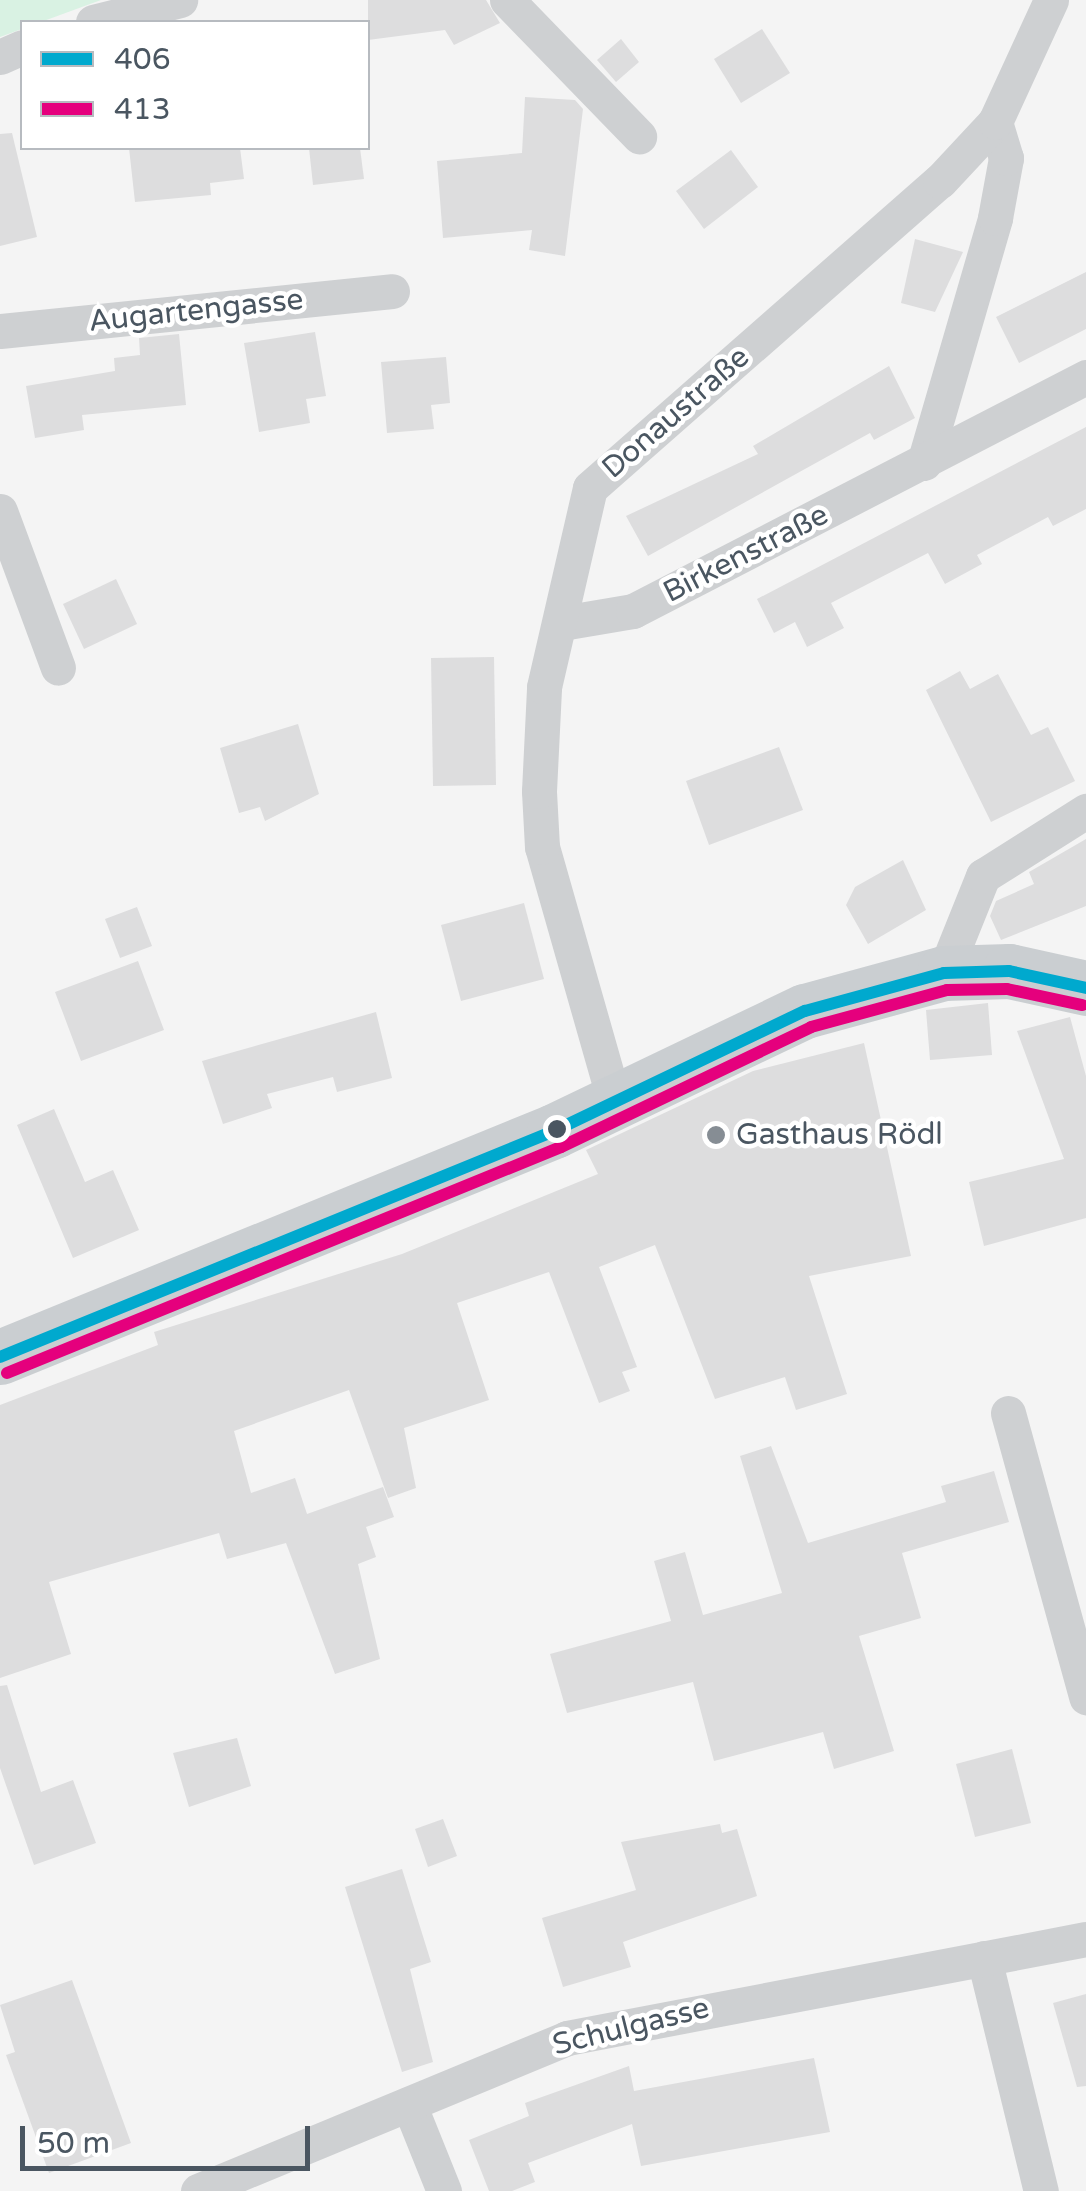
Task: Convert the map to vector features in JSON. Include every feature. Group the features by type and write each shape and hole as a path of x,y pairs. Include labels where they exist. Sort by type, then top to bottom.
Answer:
{"main road":[{"path":"0,1357 238,1268 615,1103 805,1011 944,974 1010,971 1086,988"}],"street":[{"path":"102,20 180,0"},
{"path":"507,0 640,136"},
{"name":"Donaustraße","path":"615,1103 542,846 544,687 562,623 590,488 995,122 1050,0"},
{"path":"924,463 995,218 1006,158 995,122"},
{"name":"Augartengasse","path":"0,331 392,291"},
{"name":"Birkenstraße","path":"562,623 633,611 1086,377"},
{"path":"0,511 58,668"},
{"path":"944,974 983,876 1086,811"},
{"path":"1008,1413 1086,1697"},
{"name":"Schulgasse","path":"198,2191 567,2038 653,2016 1086,1939"},
{"path":"984,1958 1041,2191"},
{"path":"410,2104 444,2191"}],"green space":[{"path":"0,0 101,0 46,20 20,20 20,30 0,37"}],"building":[{"path":"368,0 486,0 500,23 454,45 445,30 370,40"},
{"path":"762,29 790,73 741,103 714,59"},
{"path":"621,39 639,62 616,82 597,60"},
{"path":"525,97 575,100 583,109 565,256 529,250 532,230 443,238 437,161 522,153"},
{"path":"12,133 37,237 0,246 0,134"},
{"path":"129,150 240,150 244,179 210,183 211,195 135,202"},
{"path":"309,150 360,150 364,179 313,185"},
{"path":"731,150 758,187 704,229 676,191"},
{"path":"915,239 963,252 935,312 901,303"},
{"path":"1086,272 1086,329 1019,363 996,317"},
{"path":"315,332 326,396 306,399 310,423 259,432 244,343"},
{"path":"179,334 186,405 82,415 84,430 35,438 26,386 115,371 114,358 140,355 139,338"},
{"path":"446,357 450,403 431,405 434,429 387,433 381,362"},
{"path":"889,366 915,418 874,440 870,433 648,556 626,516 758,454 753,446"},
{"path":"1086,427 1086,509 1053,526 1048,517 977,555 982,564 945,584 928,553 831,603 844,628 807,647 795,622 774,633 757,599"},
{"path":"116,579 137,624 84,649 63,604"},
{"path":"494,657 496,785 433,786 431,658"},
{"path":"960,671 970,689 998,674 1031,735 1048,727 1075,781 991,822 926,690"},
{"path":"298,724 319,794 265,821 260,807 239,813 220,748"},
{"path":"779,747 803,810 709,845 686,781"},
{"path":"1086,839 1086,906 1001,940 990,916 996,901 1034,884 1029,872"},
{"path":"903,860 926,910 868,944 846,905 855,887"},
{"path":"524,903 544,979 461,1001 441,925"},
{"path":"137,907 152,946 120,958 105,919"},
{"path":"138,961 164,1030 81,1061 55,992"},
{"path":"988,1003 992,1055 930,1060 926,1010"},
{"path":"376,1012 392,1078 337,1092 333,1077 267,1094 272,1108 223,1124 202,1061"},
{"path":"1070,1017 1086,1076 1086,1218 984,1246 969,1182 1064,1159 1017,1031"},
{"path":"864,1043 911,1256 809,1276 847,1394 796,1410 785,1377 715,1399 655,1245 599,1267 637,1367 622,1372 630,1391 599,1403 549,1272 457,1303 489,1400 404,1428 416,1488 388,1498 349,1390 234,1431 251,1493 295,1478 307,1514 383,1487 394,1517 366,1527 376,1557 358,1564 380,1659 335,1674 286,1543 227,1559 219,1533 49,1582 71,1654 0,1678 0,1405 158,1345 154,1332 402,1254 598,1174 586,1150 753,1071"},
{"path":"54,1109 85,1182 113,1170 139,1230 73,1258 17,1125"},
{"path":"771,1446 808,1543 946,1502 941,1486 994,1471 1009,1522 902,1553 921,1618 859,1636 894,1751 834,1769 823,1732 714,1761 693,1682 567,1713 550,1654 671,1621 654,1561 685,1552 703,1615 782,1593 740,1456"},
{"path":"7,1685 41,1792 73,1780 96,1843 34,1865 0,1768 0,1686"},
{"path":"237,1738 251,1786 189,1807 173,1753"},
{"path":"1012,1749 1031,1823 975,1837 956,1764"},
{"path":"443,1819 457,1856 428,1867 415,1829"},
{"path":"720,1824 722,1833 737,1829 757,1896 623,1942 631,1967 563,1987 542,1918 636,1890 621,1842"},
{"path":"402,1869 431,1962 410,1969 433,2062 402,2072 345,1887"},
{"path":"72,1980 131,2143 49,2173 6,2055 15,2052 0,2005"},
{"path":"1086,1994 1086,2086 1077,2087 1053,2003"},
{"path":"814,2058 830,2132 641,2166 632,2124 528,2163 535,2182 512,2191 489,2191 469,2140 529,2116 525,2103 629,2066 634,2091"}],"transit line":[{"name":"406","path":"0,1357 554,1131 805,1011 944,973 1009,971 1086,988"},
{"name":"413","path":"7,1373 561,1147 811,1027 947,990 1007,989 1082,1005"}],"place":[{"name":"Gasthaus Rödl","path":"716,1135"}]}
